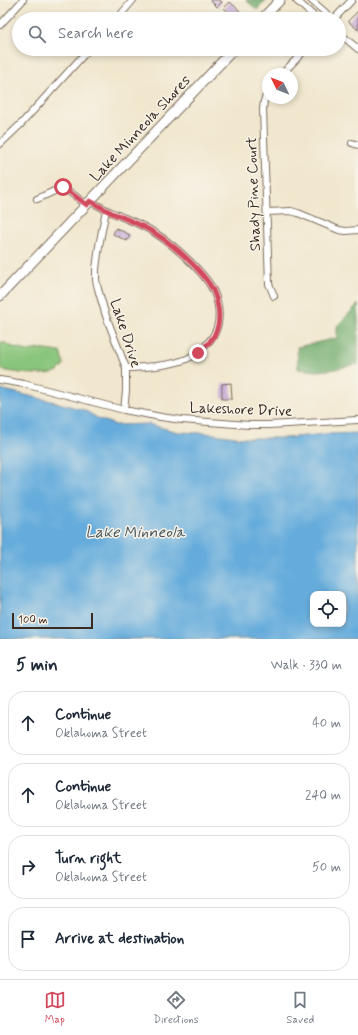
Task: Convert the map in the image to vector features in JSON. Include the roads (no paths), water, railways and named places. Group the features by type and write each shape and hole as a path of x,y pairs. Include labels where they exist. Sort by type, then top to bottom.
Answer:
{"main road":[{"path":"269,12 280,0"},
{"name":"Lake Minneola Shores","path":"0,296 227,56"}],"street":[{"path":"0,25 23,0"},
{"path":"123,12 133,0"},
{"path":"296,0 308,11 313,2 325,12"},
{"path":"341,12 352,0"},
{"path":"346,39 358,49"},
{"path":"0,144 21,124 83,56"},
{"path":"288,68 299,56"},
{"name":"Shady Pine Court","path":"263,104 269,284 274,296"},
{"path":"37,199 63,187 88,203 148,229 173,246 192,264 212,289 216,298 219,314 217,328 212,339 198,353 181,362 172,364 126,368"},
{"name":"Lake Drive","path":"106,210 99,246 96,280 106,316 126,368 124,410"},
{"path":"267,212 291,211 339,230 358,230"},
{"path":"0,380 31,386 124,410"},
{"name":"Lakeshore Drive","path":"124,410 182,420 248,425 276,425 358,420"}],"water":[{"name":"Lake Minneola","path":"0,389 84,410 99,419 116,425 148,424 178,432 206,433 243,438 285,438 325,434 358,433 358,639 0,639"}]}
